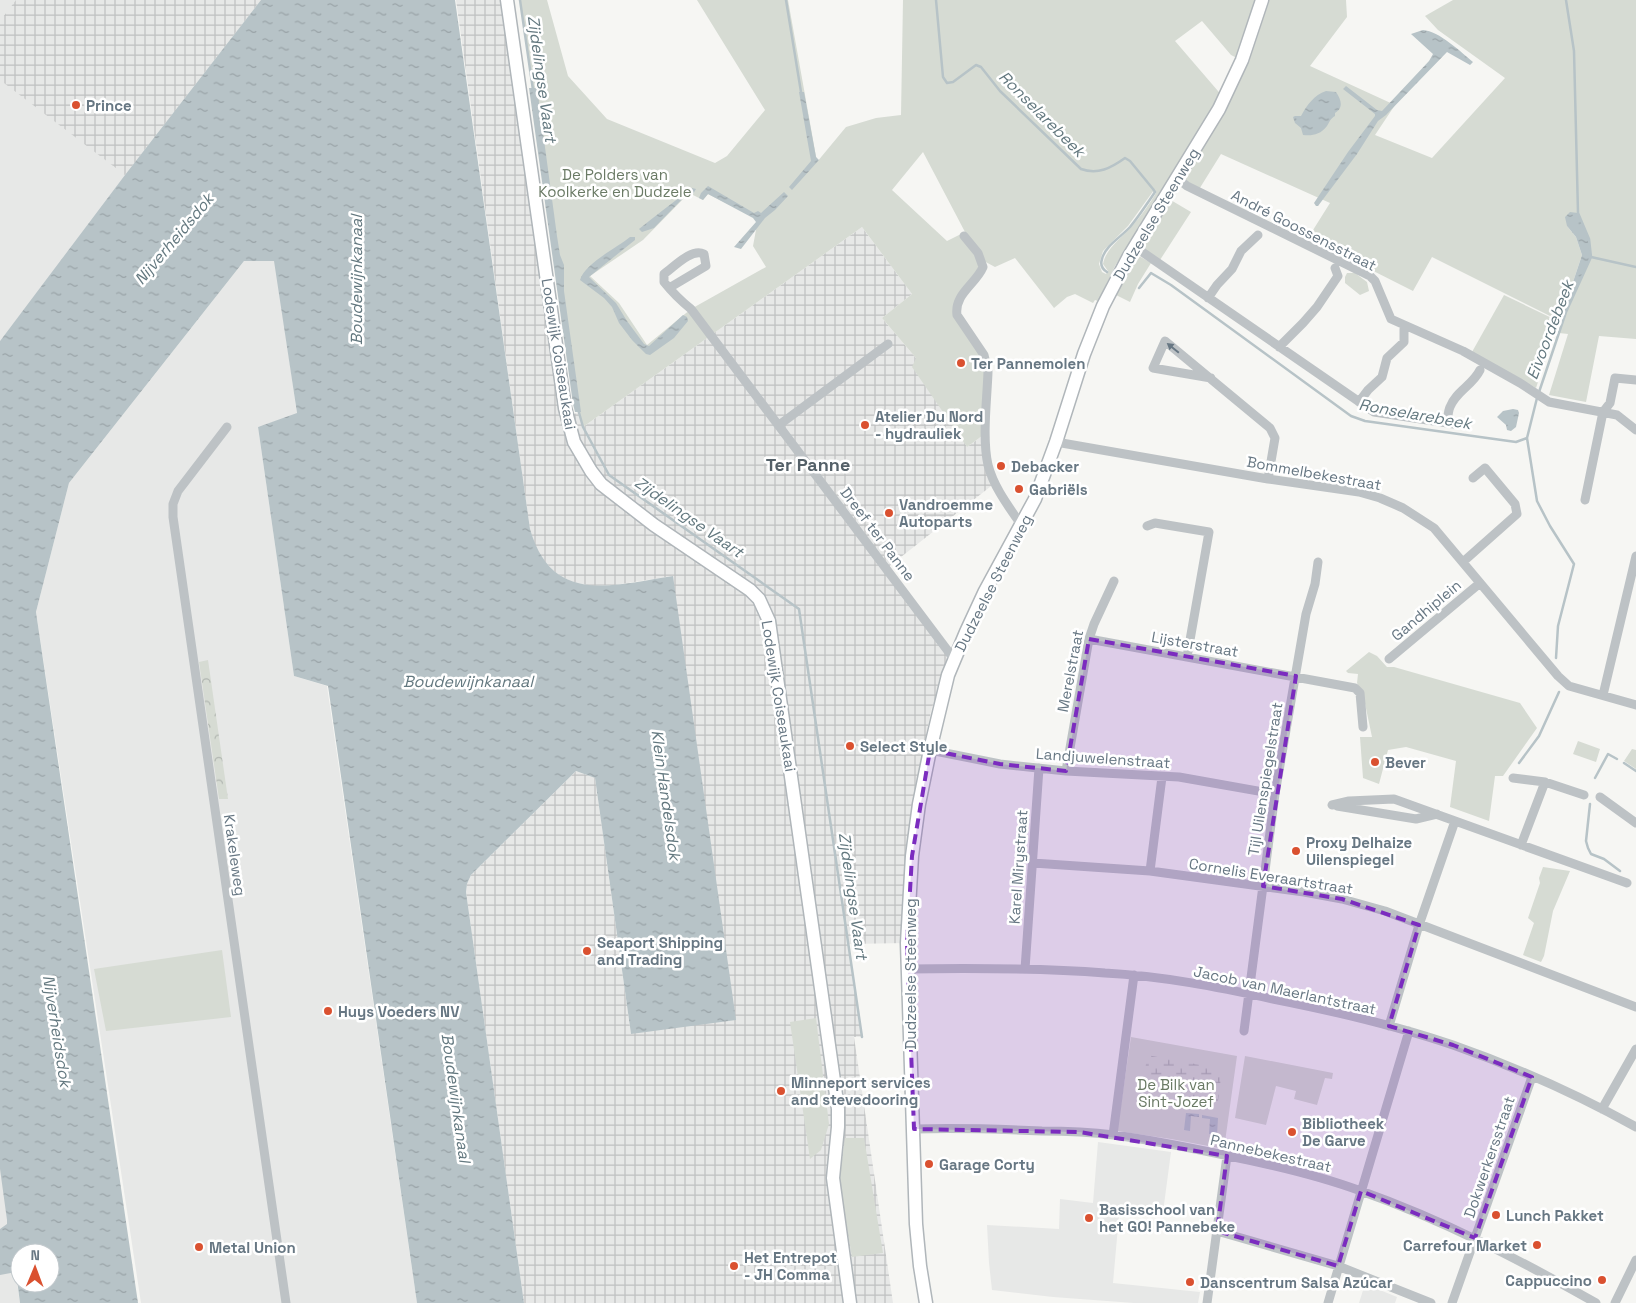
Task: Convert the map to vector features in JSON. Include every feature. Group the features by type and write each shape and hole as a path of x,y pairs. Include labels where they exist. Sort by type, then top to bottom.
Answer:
{"street":[{"name":"Lodewijk Coiseaukaai","path":"507,0 565,408 574,442 601,484 654,525 750,590 759,599 769,622 838,1109 833,1178 850,1303"},
{"name":"Dudzeelse Steenweg","path":"926,1303 917,1240 907,943 912,856 919,804 948,675 985,591 1035,499 1095,324 1114,283 1219,109 1242,60 1262,0"},
{"name":"André Goossensstraat","path":"1177,178 1187,186 1370,276 1375,281 1391,319 1463,352 1549,402 1617,415 1636,430"},
{"name":"André Goossensstraat","path":"1208,298 1232,269 1241,250 1258,234"},
{"path":"964,236 978,253 983,267 980,275 958,300 957,315 984,355 986,362 988,372 986,451 988,466 999,492 1022,526"},
{"path":"1135,246 1374,412 1451,423 1450,407 1462,390 1474,381 1480,370"},
{"path":"701,252 704,254 706,266 669,288 664,282 664,274 694,253 701,252"},
{"name":"André Goossensstraat","path":"1279,347 1317,307 1338,276 1335,268"},
{"name":"Dreef ter Panne","path":"669,288 691,309 701,322 954,659"},
{"path":"1359,402 1368,390 1382,377 1387,358 1404,342 1404,329"},
{"path":"1212,378 1153,368 1165,341 1212,378 1270,428 1275,438 1268,479"},
{"path":"779,425 888,344"},
{"path":"1585,500 1603,412 1610,403 1615,378 1636,380"},
{"name":"Krakeleweg","path":"228,427 178,491 173,504 173,516 286,1303"},
{"name":"Bommelbekestraat","path":"1056,442 1268,479 1358,492 1396,505 1434,528 1464,561 1480,583 1558,676 1569,686 1636,705"},
{"path":"1464,561 1517,514 1515,504 1485,468 1473,478"},
{"path":"1147,526 1155,523 1210,532 1187,657"},
{"path":"1603,696 1636,556"},
{"name":"Tijl Uilenspiegelstraat","path":"1244,1031 1275,794 1306,614 1315,584 1318,562"},
{"name":"Merelstraat","path":"1066,771 1089,639 1114,581"},
{"name":"Gandhiplein","path":"1390,659 1480,583"},
{"name":"Lijsterstraat","path":"1089,639 1296,676"},
{"path":"1296,676 1355,688 1360,693 1363,727"},
{"name":"Landjuwelenstraat","path":"930,750 1000,764 1066,771 1179,777 1275,794"},
{"name":"Karel Mirystraat","path":"1025,969 1039,768"},
{"path":"1150,871 1162,777"},
{"path":"1513,778 1545,782 1584,795"},
{"path":"1521,845 1545,782"},
{"path":"1600,797 1636,823"},
{"path":"1437,814 1416,819 1332,805 1394,799 1437,814 1627,883"},
{"path":"1389,1026 1419,924 1456,821"},
{"name":"Cornelis Everaartstraat","path":"1033,863 1150,871 1342,899 1419,924 1636,1006"},
{"name":"Jacob van Maerlantstraat","path":"908,969 1025,969 1134,976 1204,985 1341,1013 1409,1031 1468,1051 1532,1077 1636,1127"},
{"path":"1114,1135 1134,976"},
{"path":"1328,1303 1409,1031"},
{"path":"1602,1109 1636,1049"},
{"name":"Dokwerkersstraat","path":"1452,1303 1532,1077"},
{"name":"Pannebekestraat","path":"914,1129 1000,1129 1114,1135 1276,1166 1361,1191 1416,1212 1476,1238 1596,1303"},
{"path":"1206,1303 1227,1156"},
{"path":"1217,1231 1338,1266 1431,1303"},
{"path":"1615,1303 1636,1260"}],"highlighted area":[{"path":"1089,639 1296,676 1263,886 1342,899 1419,925 1389,1026 1453,1045 1532,1077 1475,1238 1361,1191 1338,1266 1217,1231 1227,1156 1079,1132 914,1129 907,943 912,856 930,750 1000,764 1066,771"}],"shaded area":[{"path":"0,0 261,0 0,341"},
{"path":"16,0 261,0 125,175 0,80 0,21"},
{"path":"456,0 513,0 573,414 578,413 583,427 862,227 912,294 882,318 916,358 967,447 986,433 995,483 887,568 950,655 938,695 932,707 926,735 930,750 907,943 849,944 846,925 862,1037 854,1037 893,1303 524,1303 466,892 467,884 471,875 576,771 595,778 631,1034 673,576 615,585 592,586 572,582 557,574 545,562 535,547 530,530"},
{"path":"244,261 275,261 297,414 258,427 294,676 327,686 417,1303 141,1303 36,612 69,483"},
{"name":"Basisschool van het GO! Pannebeke","path":"1098,1142 1171,1152 1163,1212 1120,1204 1113,1283 1200,1292 1198,1303 1134,1303 992,1290 987,1225 1059,1229 1060,1199 1093,1203"},
{"path":"0,1165 11,1243 10,1293 19,1293 20,1303 0,1303"},
{"path":"1365,1284 1397,1297 1395,1303 1359,1303"}],"green space":[{"name":"De Polders van Koolkerke en Dudzele","path":"520,0 547,0 568,76 607,119 715,163 727,156 765,110 697,0 788,0 817,162 846,127 876,118 901,115 903,0 1346,0 1347,17 1310,66 1395,105 1375,135 1432,158 1505,78 1438,30 1425,16 1453,0 1636,0 1636,339 1599,336 1586,402 1549,395 1568,334 1559,333 1566,312 1591,257 1589,239 1567,226 1576,237 1582,255 1560,321 1432,257 1413,291 1308,238 1330,203 1221,154 1198,191 1177,178 1159,195 1115,266 1098,301 1095,300 1093,303 1075,294 1067,297 1054,308 1015,258 995,267 982,260 956,309 984,355 986,433 967,447 912,367 916,358 882,318 912,294 862,227 583,427 578,413","holes":["1202,21 1231,55 1241,60 1224,98 1175,41","923,152 965,232 947,241 892,190","1154,190 1156,193 1145,210 1107,253 1103,264 1108,271 1106,274 1102,272 1099,264 1103,251 1128,226","689,193 703,200 708,194 758,219 753,246 766,267 691,309 647,345 619,303 590,276 643,240"]},
{"path":"1169,199 1191,212 1160,260 1143,249 1143,241"},
{"path":"1139,256 1151,263 1130,302 1114,294 1133,258"},
{"path":"1347,273 1355,273 1367,282 1369,291 1360,295 1345,283"},
{"path":"1504,295 1558,321 1536,388 1472,352"},
{"path":"1369,652 1377,656 1387,667 1394,667 1520,703 1537,728 1503,776 1495,776 1489,821 1450,807 1456,761 1406,747 1388,750 1379,784 1363,778 1360,737 1372,737 1363,694 1357,683 1358,674 1346,671"},
{"path":"208,660 228,799 219,799 199,662"},
{"path":"1578,741 1600,749 1596,762 1573,754"},
{"path":"1632,749 1636,750 1636,769 1624,761"},
{"path":"1543,867 1570,871 1553,911 1544,956 1541,962 1523,955 1534,923 1528,918 1540,883 1539,878"},
{"path":"222,950 231,1017 106,1031 94,969"},
{"path":"816,1018 829,1124 821,1150 810,1159 790,1022"},
{"name":"De Bilk van Sint-Jozef","path":"1131,1037 1237,1056 1224,1149 1117,1131"},
{"path":"1147,1055 1222,1069 1217,1109 1167,1091 1143,1089"},
{"path":"1245,1056 1333,1073 1332,1079 1325,1078 1317,1105 1294,1099 1296,1091 1276,1086 1266,1125 1235,1118"},
{"path":"845,1138 864,1138 883,1253 852,1257 839,1183"}],"water":[{"name":"Boudewijnkanaal","path":"261,0 455,0 530,529 540,553 553,570 569,580 587,585 607,585 673,576 736,1020 631,1034 595,778 576,771 471,875 466,892 524,1303 417,1303 328,686 294,676 258,427 297,413 274,261 244,261 69,483 36,612 138,1303 20,1303 19,1293 60,1293 60,1243 10,1243 10,1273 0,1275 0,1229 7,1224 7,1220 0,1169 0,341 125,175"},
{"path":"1423,30 1443,38 1473,62 1470,65 1447,52 1378,121 1357,154 1318,206 1316,206 1314,203 1375,116 1375,114 1343,89 1346,86 1377,110 1382,111 1429,61 1433,54 1411,34"},
{"path":"529,88 537,88 557,236 560,255 564,265 564,291 581,412 575,412 573,404"},
{"path":"1326,91 1336,92 1340,100 1340,109 1322,131 1313,135 1303,135 1301,128 1295,123 1293,117 1301,116 1311,101"},
{"path":"799,92 804,92 816,157 819,160 792,190 789,187 811,161"},
{"path":"708,186 754,213 758,211 761,213 784,192 788,196 765,218 741,249 734,247 756,222 753,218 708,194 703,200 699,198"},
{"path":"692,188 696,189 693,194 688,193 654,228 642,232 639,229 658,214"},
{"path":"1570,212 1578,213 1589,239 1591,257 1566,312 1564,309 1582,255 1576,237 1567,226 1565,217"},
{"path":"630,237 635,237 635,240 589,277 616,303 644,344 649,346 683,315 687,317 688,321 674,338 650,355 646,354 632,340 619,323 612,307 604,298 580,280 588,268"},
{"path":"1518,410 1519,413 1516,427 1511,431 1507,430 1506,425 1497,417 1503,411"},
{"path":"1186,1113 1199,1114 1199,1117 1191,1116 1190,1131 1184,1130"},
{"path":"1202,1115 1218,1118 1217,1135 1209,1134 1210,1119 1202,1118"}],"waterway":[{"name":"Zijdelingse Vaart","path":"520,0 533,90"},
{"path":"786,0 801,92"},
{"name":"Ronselarebeek","path":"936,0 943,77 947,83 953,82 976,65 981,67 1000,91 1081,169 1087,171 1104,170 1125,158 1130,161 1155,192 1130,227 1106,250 1101,265 1107,272"},
{"name":"Eivoordebeek","path":"1556,658 1558,626 1574,564 1537,501 1527,438 1537,398 1566,312 1591,257 1589,239 1578,213 1574,51 1566,0"},
{"path":"1591,257 1636,267"},
{"name":"Ronselarebeek","path":"1139,288 1151,273 1171,285 1351,416 1365,421 1516,442 1527,438"},
{"name":"Zijdelingse Vaart","path":"578,409 583,427 609,475 799,609 862,1037"},
{"name":"Eivoordebeek","path":"1519,763 1539,736 1559,692"},
{"path":"1595,778 1608,754 1617,759"},
{"path":"1624,763 1636,771"},
{"path":"1590,804 1586,841 1588,848 1591,854 1604,859 1620,871"}],"place":[{"name":"Prince","path":"76,105"},
{"name":"Ter Pannemolen","path":"961,363"},
{"name":"Atelier Du Nord - hydrauliek","path":"865,425"},
{"name":"Debacker","path":"1001,466"},
{"name":"Gabriëls","path":"1019,489"},
{"name":"Vandroemme Autoparts","path":"889,513"},
{"name":"Select Style","path":"850,746"},
{"name":"Bever","path":"1375,762"},
{"name":"Proxy Delhaize Uilenspiegel","path":"1296,851"},
{"name":"Seaport Shipping and Trading","path":"587,951"},
{"name":"Huys Voeders NV","path":"328,1011"},
{"name":"Minneport services and stevedooring","path":"781,1091"},
{"name":"Bibliotheek De Garve","path":"1292,1132"},
{"name":"Garage Corty","path":"929,1164"},
{"name":"Lunch Pakket","path":"1496,1215"},
{"name":"Basisschool van het GO! Pannebeke","path":"1089,1218"},
{"name":"Carrefour Market","path":"1537,1245"},
{"name":"Metal Union","path":"199,1247"},
{"name":"Het Entrepot - JH Comma","path":"734,1266"},
{"name":"Cappuccino","path":"1602,1280"},
{"name":"Danscentrum Salsa Azúcar","path":"1190,1282"}],"district":[{"name":"Ter Panne","path":"808,464"}],"water label":[{"name":"Nijverheidsdok","path":"174,239"},
{"name":"Klein Handelsdok","path":"666,795"},
{"name":"Nijverheidsdok","path":"57,1031"}]}
